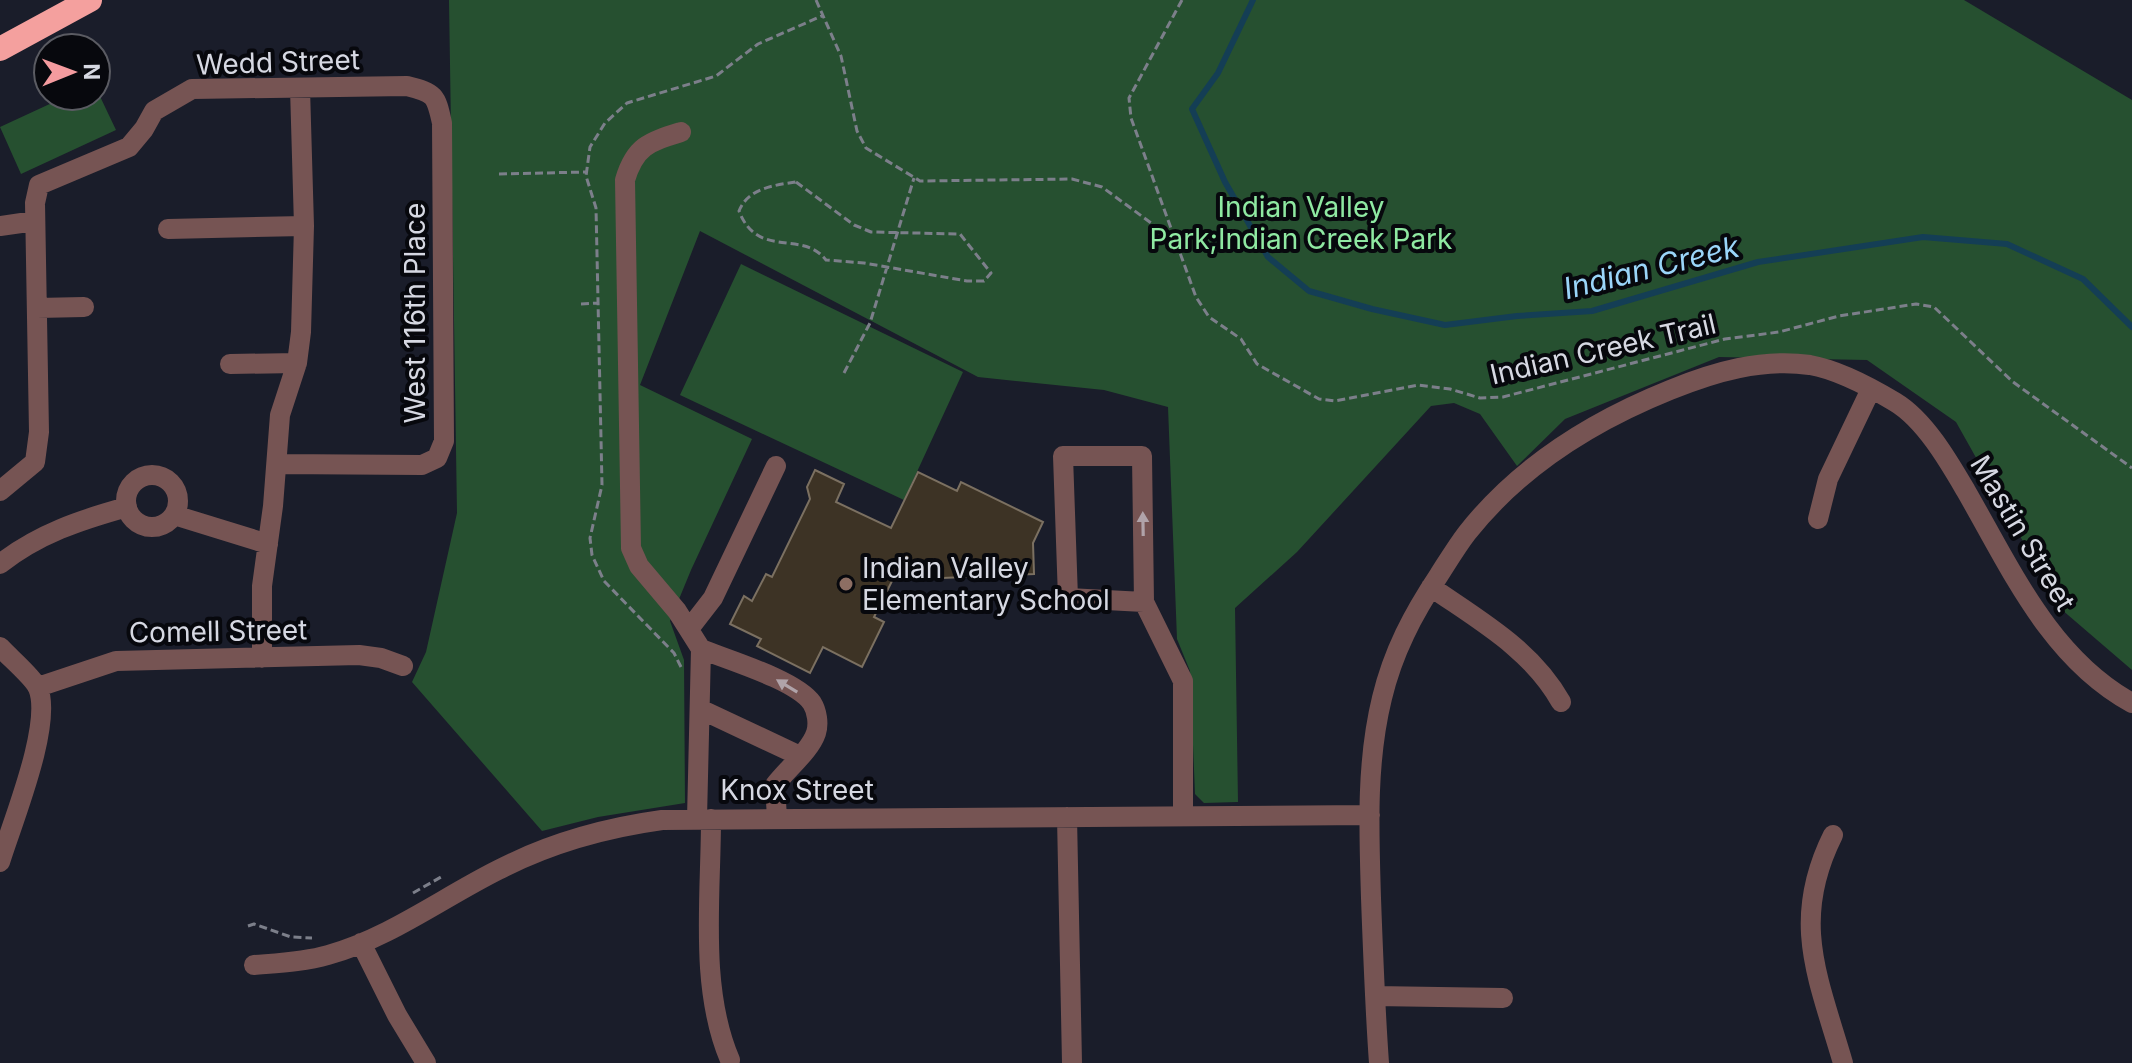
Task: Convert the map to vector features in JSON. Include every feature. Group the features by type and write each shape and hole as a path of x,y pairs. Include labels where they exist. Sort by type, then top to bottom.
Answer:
{"highway":[{"path":"0,49 90,0"}],"street":[{"name":"Wedd Street","path":"0,491 35,462 39,432 35,203 39,185 129,147 154,111 192,89 407,86 429,92 437,100"},
{"path":"262,658 262,586 280,415 297,363 301,332 304,226 300,88"},
{"name":"West 116th Place","path":"277,464 422,465 437,458 441,450 444,441 442,138 437,100"},
{"path":"681,132 648,142 630,161 625,180 631,548 639,566 677,611 701,649 700,709 711,989 721,1037 730,1060"},
{"path":"0,226 35,221"},
{"path":"168,229 304,226"},
{"path":"37,308 84,307"},
{"path":"230,364 297,363"},
{"name":"Mastin Street","path":"1379,1063 1370,815 1374,738 1395,655 1407,626 1431,587 1467,533 1498,500 1537,465 1581,433 1634,404 1692,381 1741,368 1778,363 1829,370 1900,405 1933,440 2046,627 2087,671 2132,703"},
{"path":"1818,519 1828,479 1871,389"},
{"path":"1144,602 1068,598 1063,456 1142,456 1144,602 1183,681 1183,816"},
{"path":"689,629 713,598 776,466"},
{"path":"146,476 166,479 177,495 174,515 158,526 148,527 138,523 127,507 130,487 146,476"},
{"path":"0,564 36,538 77,521 127,507"},
{"path":"174,515 268,544"},
{"path":"1431,587 1519,648 1549,681 1561,702"},
{"path":"0,647 38,687 39,735 0,862"},
{"path":"701,649 786,683 812,703 818,723 807,750 791,763 775,785 777,818"},
{"name":"Comell Street","path":"38,687 116,661 359,655 381,658 403,666"},
{"path":"700,709 800,756"},
{"name":"Knox Street","path":"254,965 327,955 361,943 551,845 662,820 1370,815"},
{"path":"1067,817 1072,1063"},
{"path":"1833,835 1813,884 1810,940 1843,1063"},
{"path":"361,943 397,1015 426,1063"},
{"path":"1375,996 1503,998"}],"path":[{"path":"816,0 841,56 857,131 866,148 920,181 1072,179 1102,187 1176,241"},
{"name":"Indian Creek Trail","path":"1182,0 1129,98 1131,118 1196,297 1209,317 1241,339 1257,364 1319,399 1335,401 1418,385 1450,389 1480,398 1503,397 1725,339 1779,332 1839,316 1916,304 1934,307 2013,382 2132,468"},
{"path":"499,174 586,172"},
{"path":"844,373 870,323 914,178"},
{"path":"796,182 854,225 871,232 960,234 991,273 984,281 967,281 887,267 826,260 807,247 761,239 749,229 739,211 742,203 763,187 796,182"},
{"path":"581,304 598,303"}],"green space":[{"name":"Indian Valley Park;Indian Creek Park","path":"449,0 1964,0 2132,100 2132,670 2061,609 1956,422 1867,360 1719,357 1565,419 1517,466 1480,414 1454,403 1431,406 1297,552 1235,608 1238,802 1204,803 1195,794 1190,671 1177,639 1168,407 1104,390 978,377 700,231 640,385 752,439 670,621 684,660 685,803 598,817 542,831 412,682 426,652 457,513"},
{"path":"32,112 107,112 116,130 21,174 0,127"},
{"path":"741,264 963,372 904,500 680,395"}],"building":[{"name":"Indian Valley Elementary School","path":"815,470 844,484 836,502 891,528 918,472 957,491 961,482 1043,522 1033,543 1034,574 919,579 919,564 904,557 874,617 884,622 862,667 823,647 810,673 757,646 761,639 730,624 744,596 752,601 766,574 772,577 810,499 807,487"}],"waterway":[{"name":"Indian Creek","path":"1253,0 1218,73 1192,109 1225,182 1268,257 1309,291 1445,325 1592,311 1758,262 1923,237 2007,244 2083,279 2132,327"}],"place":[{"name":"Indian Valley Elementary School","path":"846,584"}]}
